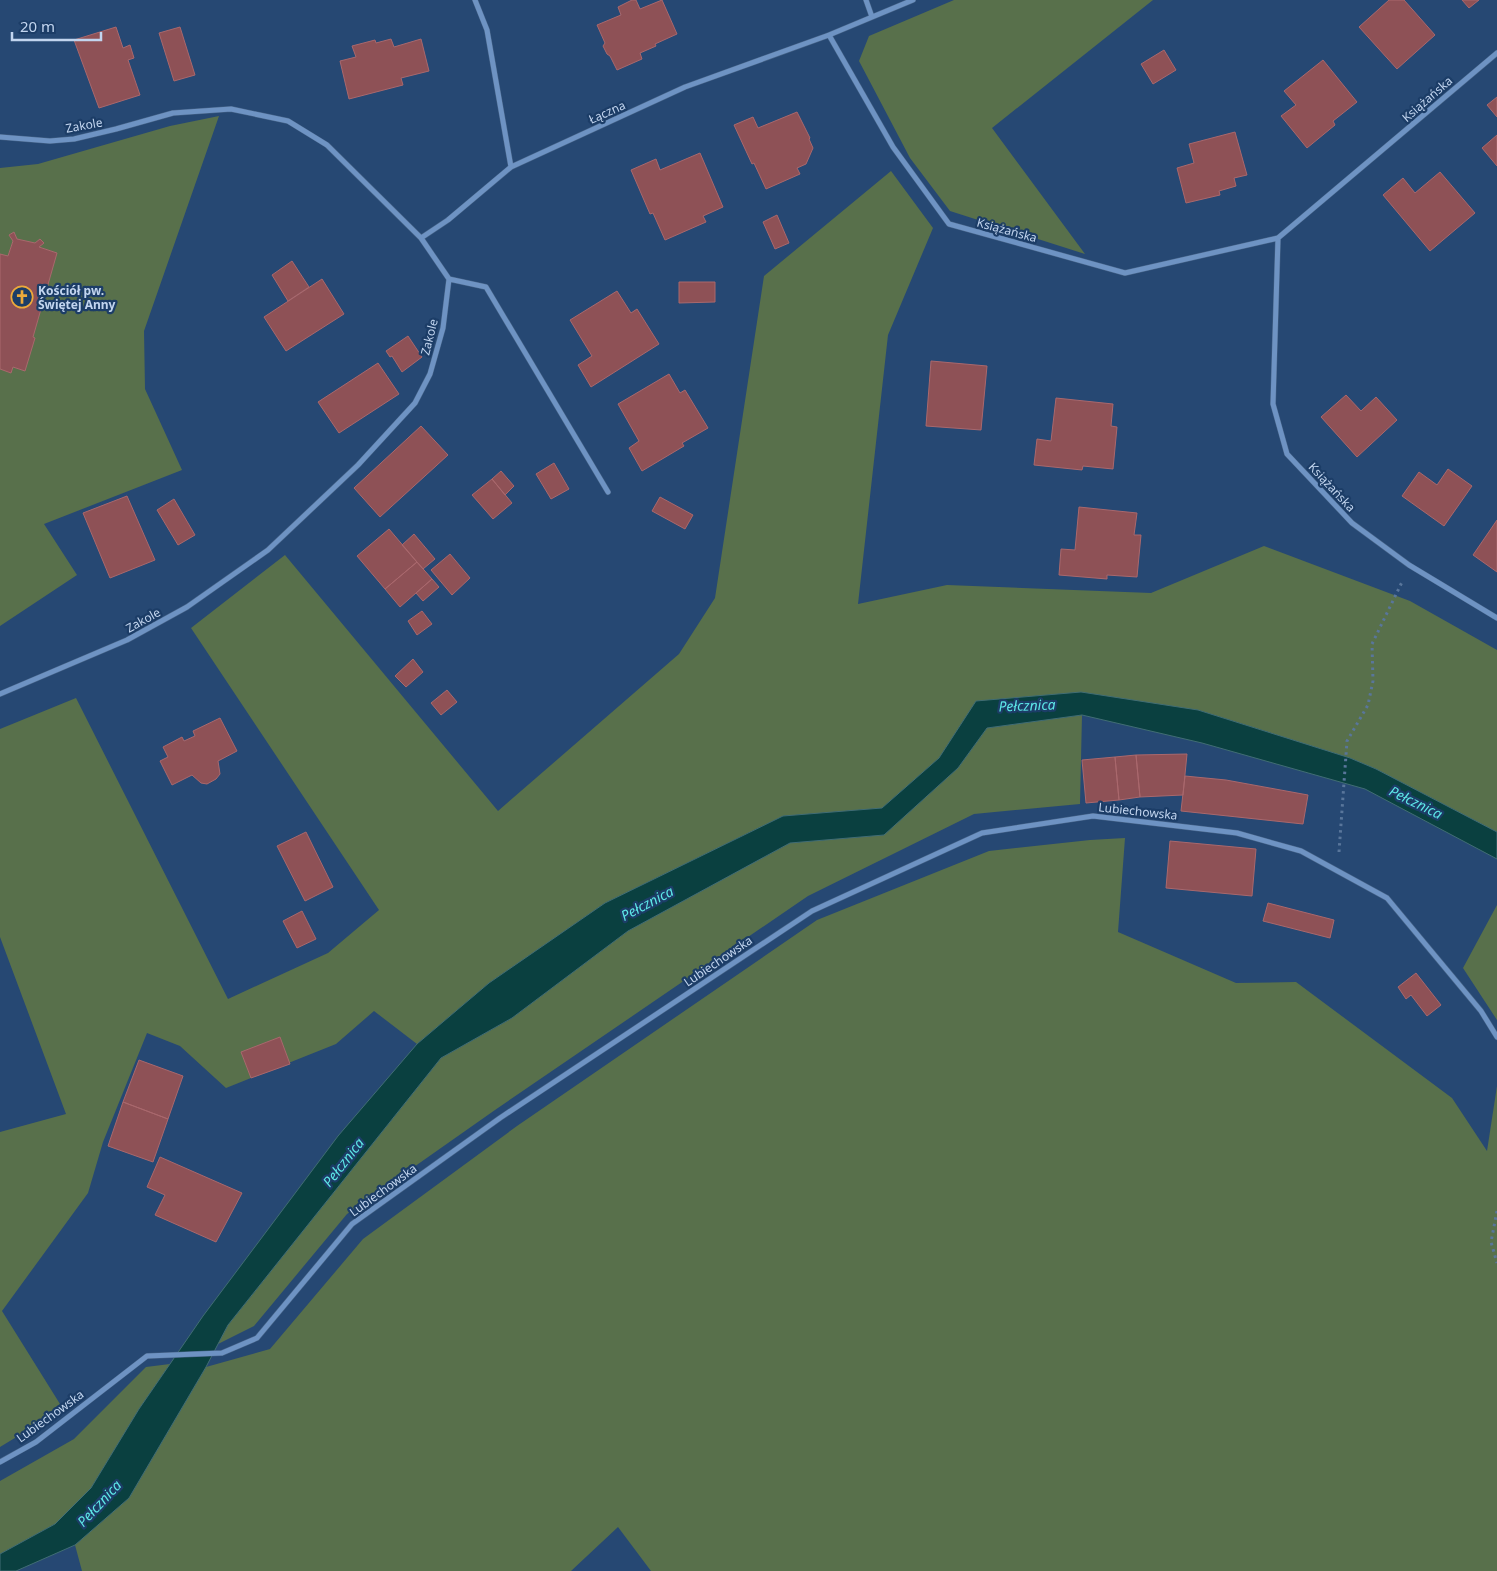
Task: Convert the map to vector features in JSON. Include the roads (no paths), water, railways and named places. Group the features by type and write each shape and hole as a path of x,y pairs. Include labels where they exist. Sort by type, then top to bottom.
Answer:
{"street":[{"path":"475,0 487,30 511,167"},
{"path":"866,0 872,17"},
{"name":"Łączna","path":"421,238 448,220 511,167 685,88 829,35 913,0"},
{"name":"Książańska","path":"829,35 893,148 949,224 1126,272 1278,238 1497,53"},
{"name":"Zakole","path":"0,137 50,141 74,139 173,114 231,109 288,121 327,145 421,238 448,278 443,328 430,374 415,403 358,465 268,550 187,607 127,640 0,694"},
{"name":"Książańska","path":"1278,238 1273,404 1288,454 1352,523 1409,565 1497,618"},
{"path":"448,278 486,287 608,492"},
{"name":"Lubiechowska","path":"0,1462 36,1442 147,1356 222,1353 257,1338 352,1224 500,1118 812,910 982,833 1093,816 1237,832 1301,851 1387,898 1481,1011 1497,1037"}],"water":[{"name":"Pełcznica","path":"1081,692 1198,710 1350,758 1376,769 1497,832 1497,859 1365,789 1202,743 1082,715 987,728 958,768 884,835 790,843 628,931 512,1018 441,1058 228,1325 206,1367 129,1498 75,1545 16,1571 0,1571 0,1554 55,1524 91,1488 139,1409 203,1316 338,1136 417,1044 489,983 605,903 783,816 882,808 939,758 976,701"}],"place":[{"name":"Kościół pw. Świętej Anny","path":"22,297"}]}
